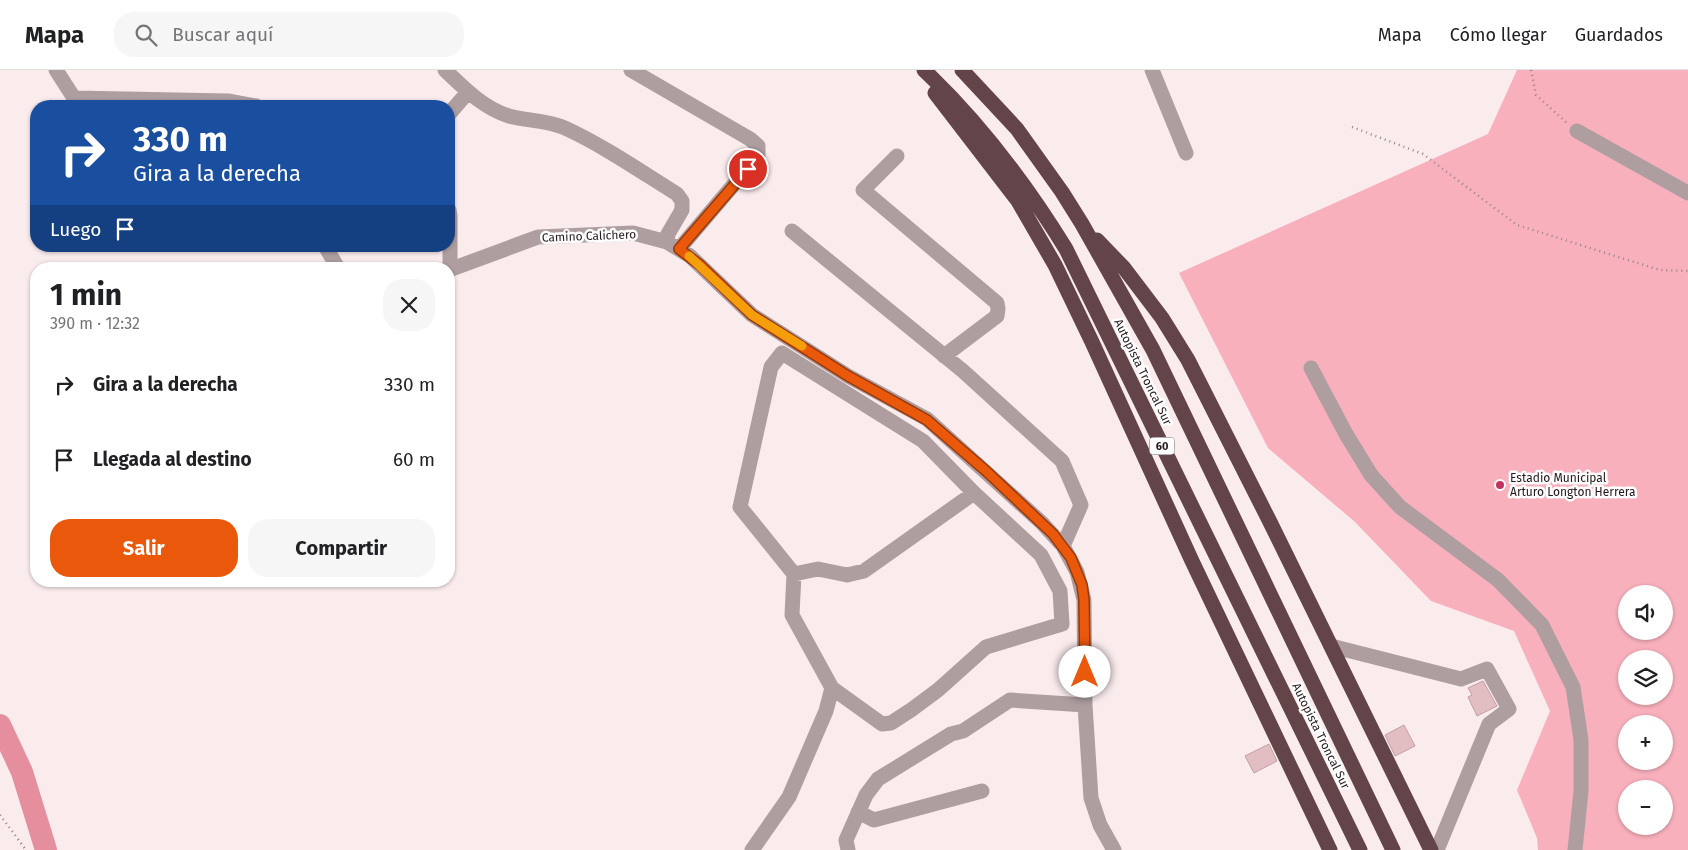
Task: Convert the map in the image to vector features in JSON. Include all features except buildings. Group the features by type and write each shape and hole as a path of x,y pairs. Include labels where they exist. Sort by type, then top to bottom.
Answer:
{"highway":[{"path":"918,70 1018,201 1055,265 1192,561 1330,850"},
{"name":"Autopista Troncal Sur","path":"924,70 969,117 1010,166 1049,221 1066,249 1360,850"},
{"name":"Autopista Troncal Sur","path":"962,70 1016,129 1056,184 1082,224 1153,350 1393,850"},
{"path":"1082,224 1124,268 1162,318 1188,360 1431,850"}],"street":[{"path":"56,70 74,98 177,100"},
{"path":"445,70 492,111 511,117 543,121 564,128 608,151 677,194 682,200 682,210 668,234 673,246 758,156 758,146 750,139 631,70"},
{"path":"1166,70 1155,77 1186,153"},
{"path":"455,107 468,92"},
{"path":"1577,131 1688,193"},
{"path":"897,156 863,190 997,303 997,316 944,356"},
{"path":"792,231 944,356 1062,460 1081,505 1063,546"},
{"name":"Camino Calichero","path":"455,267 538,237 633,233 673,246 700,265 752,315 848,376 927,420 1042,523 1071,558 1082,585 1084,600 1085,706 1091,798 1100,825 1114,850"},
{"path":"1062,624 1060,591 1041,555 923,441 782,353 771,367 740,507 794,574 792,614 832,688 882,724 891,723 938,690 986,647 1062,624 1085,623"},
{"path":"1311,368 1346,434 1371,474 1400,507 1498,580 1542,625 1573,687 1581,740 1581,792 1575,850"},
{"path":"794,574 818,570 847,575 864,571 974,492"},
{"path":"1331,646 1460,679 1487,669 1509,709 1489,724 1437,850"},
{"path":"752,850 789,796 826,711 832,688"},
{"path":"848,850 846,840 866,795 878,779 951,734 962,731 1010,700 1085,706"},
{"path":"858,812 874,820 982,791"}],"path":[{"path":"1531,70 1536,95 1577,131"},
{"path":"1352,127 1422,154 1517,225 1660,270 1688,271"},
{"path":"0,815 26,850"}],"shaded area":[{"name":"Estadio Municipal Arturo Longton Herrera","path":"1517,70 1688,70 1688,850 1538,850 1537,838 1517,790 1550,711 1514,631 1431,601 1355,522 1268,448 1179,273 1488,134"}],"waterway":[{"path":"0,725 22,772 46,850"}],"slow traffic":[{"path":"689,256 752,315 802,346"}],"place":[{"name":"Estadio Municipal Arturo Longton Herrera","path":"1500,485"}],"route":[{"path":"748,169 679,249 700,265 752,315 848,376 927,420 986,471 1053,534 1071,558 1082,585 1085,672"}]}
